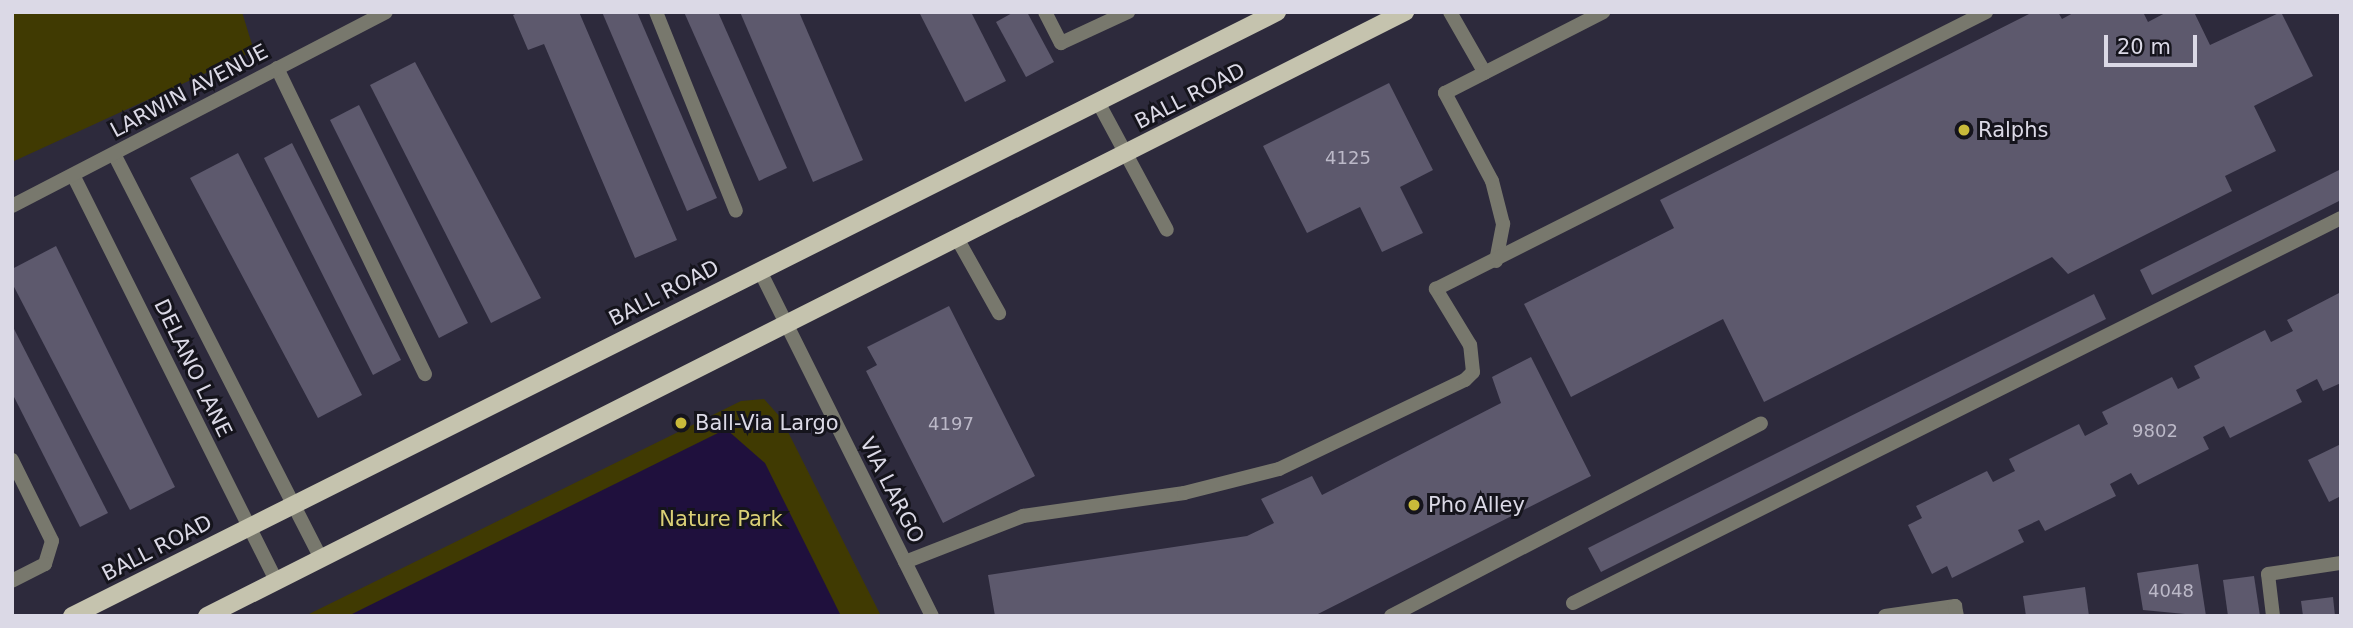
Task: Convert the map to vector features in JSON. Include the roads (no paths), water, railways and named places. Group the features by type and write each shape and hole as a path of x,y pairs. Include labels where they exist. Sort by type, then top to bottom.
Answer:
{"main road":[{"name":"BALL ROAD","path":"72,616 1277,12"},
{"name":"BALL ROAD","path":"207,616 958,240 1405,12"}],"street":[{"path":"656,12 736,211"},
{"path":"1045,12 1061,43 1128,12"},
{"path":"1450,12 1485,73"},
{"path":"1496,261 1503,224 1492,181 1445,93 1603,12"},
{"path":"905,562 1023,516 1184,494 1279,469 1465,380 1473,372 1469,345 1436,289 1986,12"},
{"name":"LARWIN AVENUE","path":"12,206 380,13"},
{"path":"277,68 425,374"},
{"path":"1098,102 1167,230"},
{"name":"DELANO LANE","path":"114,154 321,558"},
{"name":"DELANO LANE","path":"74,175 276,581"},
{"path":"1573,603 2341,218"},
{"path":"958,240 999,313"},
{"name":"VIA LARGO","path":"760,271 785,326 932,616"},
{"path":"1391,616 1761,423"},
{"path":"12,460 52,541 45,564 12,581"},
{"path":"2273,616 2269,574 2341,563"},
{"path":"1885,616 1955,606 1957,616"}],"place":[{"name":"Ralphs","path":"1964,130"},
{"name":"Ball-Via Largo","path":"681,423"},
{"name":"Pho Alley","path":"1414,505"}],"park label":[{"name":"Nature Park","path":"721,519"}]}
